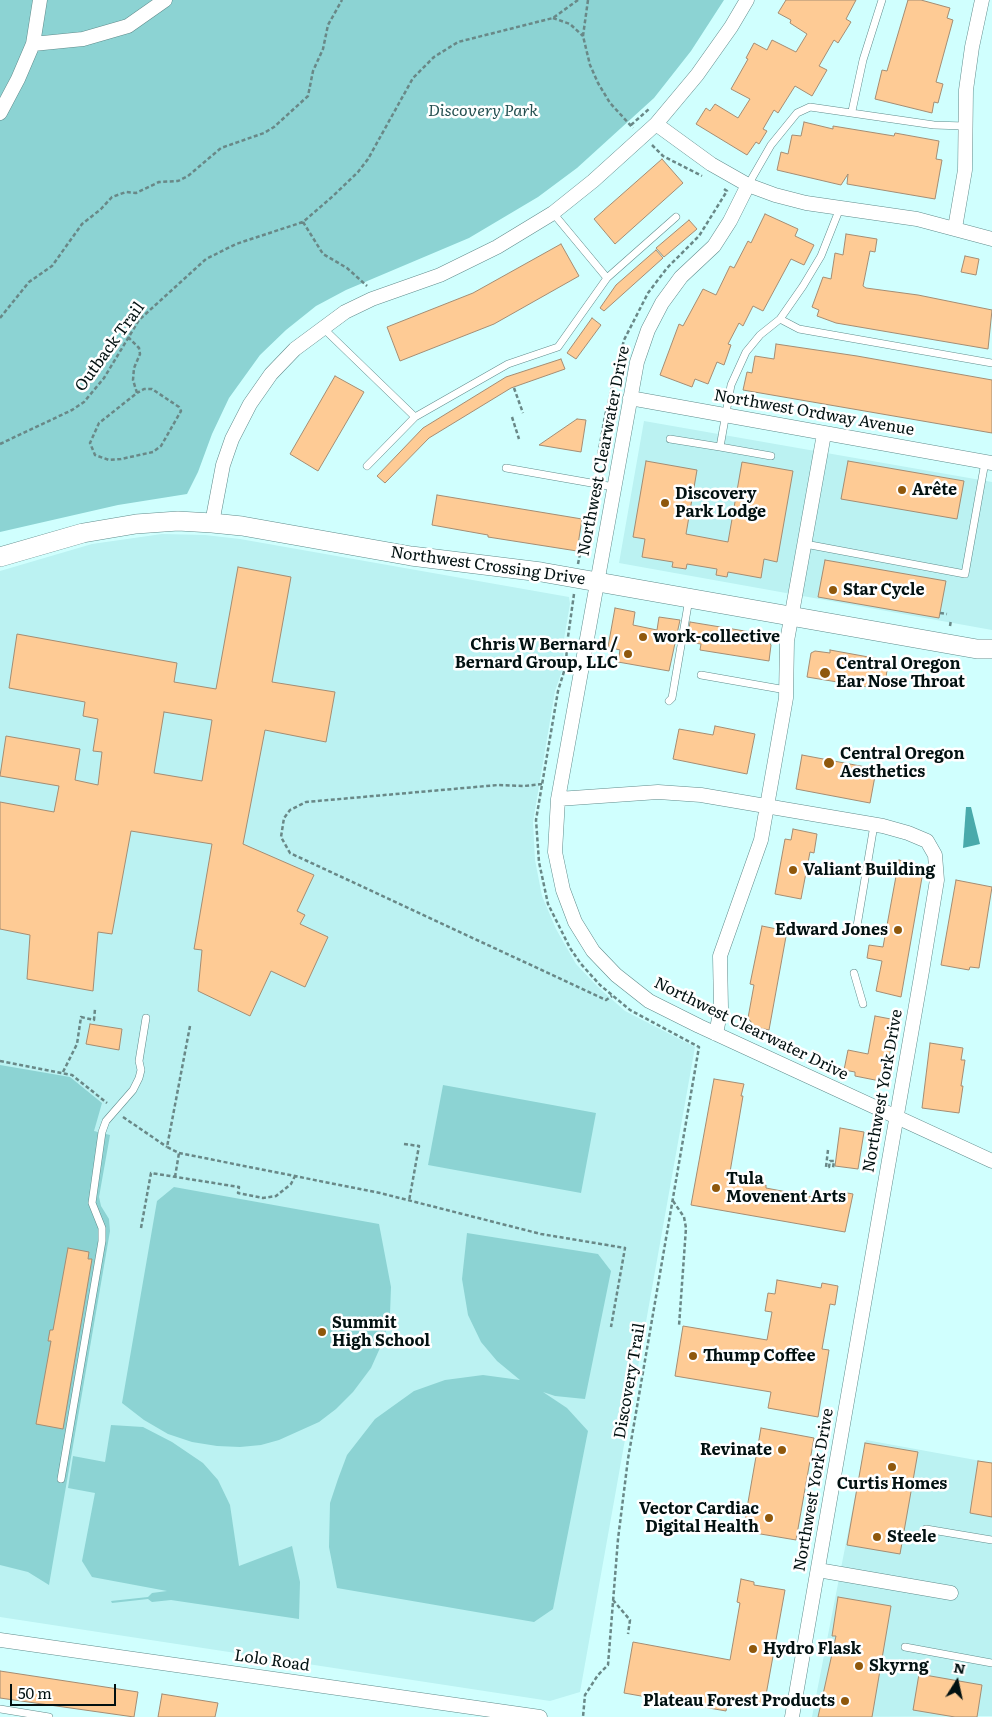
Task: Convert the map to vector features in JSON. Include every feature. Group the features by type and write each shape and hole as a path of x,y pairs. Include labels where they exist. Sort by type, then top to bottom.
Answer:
{"street":[{"path":"0,113 33,44 40,0"},
{"path":"33,44 84,39 128,26 165,0"},
{"path":"212,523 223,465 232,439 250,404 271,374 295,349 345,312 372,299 440,275 497,247 553,213 656,124 697,75 731,27 746,0"},
{"path":"955,228 965,170 964,126 972,46 982,0"},
{"path":"656,124 711,164 748,185 806,203 917,219 955,228 992,240"},
{"name":"Northwest Clearwater Drive","path":"748,185 730,221 714,246 681,277 662,303 648,330 637,362 558,799 555,852 563,890 575,922 593,951 616,975 649,1001 896,1118 992,1161"},
{"name":"Northwest Ordway Avenue","path":"630,398 988,462"},
{"path":"716,1034 721,1008 720,956 754,862 767,807 786,690 787,641 824,434"},
{"name":"Northwest Crossing Drive","path":"0,557 83,533 136,524 178,521 212,523 242,526 411,556 541,572 987,651"},
{"name":"Northwest York Drive","path":"558,799 680,792 908,832 926,841 935,855 937,867 896,1118 792,1717"},
{"path":"818,1570 951,1593"},
{"name":"Lolo Road","path":"0,1640 540,1717"}],"lane":[{"path":"852,111 863,60 882,0"},
{"path":"748,185 771,145 802,109 817,106 934,125 964,126"},
{"path":"720,447 731,385 737,368 756,341 780,319 804,286 821,256 840,208"},
{"path":"553,213 607,278"},
{"path":"367,466 416,417 508,364 558,347 607,278 676,217"},
{"path":"780,319 800,329 992,363"},
{"path":"323,328 416,417"},
{"path":"670,439 771,456"},
{"path":"805,544 965,574 988,462"},
{"path":"506,468 614,487"},
{"path":"669,701 672,698 689,598"},
{"path":"701,675 786,690"},
{"path":"857,926 874,825"},
{"path":"854,973 863,1004"},
{"path":"61,1479 102,1241 102,1228 92,1203 102,1132 106,1121 114,1109 132,1090 139,1078 141,1070 139,1061 146,1018"},
{"path":"926,1529 992,1540"},
{"path":"905,1647 992,1663"},
{"path":"0,1710 49,1717"}],"path":[{"path":"0,318 30,282 52,266 82,224 101,209 112,197 126,192 136,193 159,182 178,181 188,176 221,148 264,133 274,127 308,96 313,71 323,49 328,25 342,0"},
{"name":"Outback Trail","path":"0,444 72,410 84,402 104,378 139,320 163,296 206,259 236,244 303,222 358,172 377,145 413,78 434,57 458,42 553,18 578,0"},
{"path":"588,0 583,36 598,83 610,103 642,137"},
{"path":"553,18 570,24 583,36"},
{"path":"631,125 651,107"},
{"path":"303,222 323,254 356,274 367,285 372,299"},
{"path":"128,337 139,348 140,354 134,368 133,380 137,393"},
{"path":"514,388 523,413"},
{"path":"144,389 152,389 179,407 181,411 161,446 153,452 120,459 109,460 95,454 90,443 99,423 137,393 144,389"},
{"path":"512,418 519,439"},
{"path":"940,613 947,614"},
{"path":"950,626 951,620"},
{"path":"542,784 524,786 498,785 306,802 290,810 284,818 281,838 290,853 606,1000 612,996"},
{"path":"63,1072 77,1044 81,1017 94,1020 95,1009"},
{"path":"167,1147 190,1026"},
{"name":"Discovery Trail","path":"582,1717 585,1695 598,1675 608,1666 628,1459 698,1056 699,1047 696,1044"},
{"path":"0,1061 72,1075 114,1109 167,1147 179,1152 409,1201 541,1234 625,1248 611,1328"},
{"path":"404,1144 418,1146 409,1201"},
{"path":"828,1150 826,1167 829,1167 830,1161 834,1161 833,1168"},
{"path":"175,1177 179,1152"},
{"path":"141,1228 151,1173 239,1188 238,1193 263,1198 276,1196 291,1184 295,1176"},
{"path":"672,1199 684,1218 686,1228 679,1326"},
{"path":"613,1600 630,1620 628,1634"}],"shaded area":[{"path":"644,421 992,482 992,630 619,563"},
{"name":"Summit High School","path":"162,534 205,535 240,539 569,597 570,604 563,645 564,665 555,691 533,822 535,860 542,896 556,929 576,964 598,987 625,1011 695,1047 580,1692 550,1701 0,1617 0,571 92,544"},
{"path":"966,807 971,807 980,844 963,848"},
{"path":"866,1440 992,1463 992,1716 812,1717"}],"green space":[{"name":"Discovery Park","path":"0,0 724,0 691,51 654,98 577,168 538,197 469,238 346,290 316,306 286,330 260,355 229,398 187,494 118,505 0,532"},
{"path":"0,1065 70,1077 102,1103 94,1131 110,1135 99,1197 101,1206 109,1219 110,1231 49,1585 28,1572 0,1565"},
{"path":"443,1085 596,1113 581,1193 428,1165"},
{"path":"174,1187 379,1224 391,1287 390,1314 384,1339 371,1368 353,1392 319,1422 279,1440 261,1445 240,1447 217,1446 192,1442 168,1434 144,1420 122,1403 157,1201"},
{"path":"467,1233 598,1254 611,1271 585,1399 555,1396 543,1392 567,1408 588,1431 553,1609 534,1622 337,1588 329,1547 330,1503 338,1479 347,1455 375,1419 414,1391 445,1380 483,1375 520,1380 497,1361 481,1342 468,1315 462,1279"},
{"path":"111,1425 143,1427 172,1442 203,1463 218,1480 230,1505 239,1566 292,1546 300,1582 299,1619 171,1600 152,1602 148,1599 112,1603 111,1601 148,1597 152,1593 167,1591 92,1577 82,1561 95,1493 68,1488 73,1456 105,1462"}],"building":[{"path":"786,0 856,0 846,19 851,22 838,43 834,40 819,66 827,70 812,96 795,86 778,113 774,110 763,129 767,131 759,144 756,142 747,155 696,124 706,108 710,111 715,104 738,118 750,99 731,89 748,59 746,58 754,43 767,50 772,40 796,52 807,34 790,23 791,20 778,13"},
{"path":"908,0 921,0 950,8 947,18 953,20 936,82 943,84 938,103 934,102 932,113 875,99 882,70 887,71"},
{"path":"804,122 833,129 833,126 894,136 895,133 939,141 936,159 942,160 935,199 847,184 848,174 841,185 777,170 781,152 788,154 792,135 801,136"},
{"path":"662,159 683,183 615,244 594,219"},
{"path":"765,214 798,229 795,236 814,245 804,265 791,259 763,311 753,306 743,326 739,323 728,344 731,345 724,365 717,362 708,384 695,379 692,387 660,375 679,324 683,326 703,289 716,295 730,266 734,268 748,241 751,243"},
{"path":"689,220 697,229 664,257 656,248"},
{"path":"846,234 877,239 875,252 870,251 863,286 866,288 918,295 992,310 988,349 836,323 817,316 819,310 812,307 823,277 831,279 835,253 843,255"},
{"path":"561,244 579,276 494,324 400,361 387,327 473,293"},
{"path":"656,250 663,258 604,311 600,308 616,285"},
{"path":"965,256 979,259 976,275 961,272"},
{"path":"592,318 601,325 576,359 567,353"},
{"path":"776,344 992,380 992,433 743,390 747,372 752,373 755,356 774,359"},
{"path":"561,359 565,369 511,388 429,438 385,483 377,476 423,428 506,377"},
{"path":"335,376 364,392 318,471 290,454"},
{"path":"577,419 586,420 581,452 539,445"},
{"name":"Discovery Park Lodge","path":"646,461 697,470 686,534 728,542 742,462 793,471 777,562 764,559 761,578 728,572 727,577 716,575 717,569 687,564 686,569 672,567 673,562 642,557 645,539 633,537"},
{"name":"Arête","path":"848,461 964,481 957,519 841,499"},
{"path":"437,495 582,519 577,551 488,537 488,535 432,525"},
{"path":"825,560 946,581 939,618 818,597"},
{"path":"238,567 291,577 272,682 335,692 326,742 265,730 243,844 314,875 297,911 305,915 300,924 328,937 305,987 271,971 250,1016 198,991 202,950 194,949 212,844 131,831 112,934 98,932 93,991 27,979 30,935 0,929 0,802 54,812 59,786 0,776 6,736 80,749 75,780 98,785 102,752 93,751 98,719 83,716 85,702 9,688 17,634 177,663 174,682 216,689","holes":["164,712 212,720 202,781 154,773"]},
{"name":"work-collective","path":"615,608 635,612 633,625 657,630 659,617 680,620 669,671 618,662 620,650 608,647"},
{"path":"690,622 763,634 771,645 769,661 700,650 701,644 687,642"},
{"path":"830,650 885,660 884,663 888,664 885,684 881,684 880,689 807,677 811,653 815,651 830,653"},
{"path":"715,726 755,734 747,774 673,759 679,729 713,735"},
{"path":"802,755 871,768 869,775 875,776 870,803 796,789"},
{"name":"Valiant Building","path":"793,829 817,834 814,853 810,852 801,899 775,894 785,839 791,840"},
{"path":"899,860 924,866 901,997 876,991 882,961 867,958 869,945 883,947"},
{"path":"956,880 992,887 979,968 970,967 969,970 941,965"},
{"path":"762,926 787,931 769,1030 755,1027 748,1018 754,985 750,984"},
{"path":"875,1016 896,1020 888,1063 883,1062 880,1081 855,1076 855,1072 844,1070 848,1050 868,1054"},
{"path":"90,1024 122,1029 119,1050 86,1044"},
{"path":"930,1043 963,1048 961,1060 965,1060 959,1113 922,1108"},
{"path":"714,1079 744,1084 730,1172 736,1180 766,1185 766,1188 829,1200 831,1190 853,1194 845,1232 691,1205"},
{"path":"840,1128 864,1132 858,1169 835,1166"},
{"path":"68,1248 89,1252 88,1259 92,1259 63,1429 36,1424 51,1341 48,1341 50,1330 53,1330"},
{"path":"777,1280 821,1288 822,1283 838,1286 835,1305 830,1304 822,1349 829,1350 818,1417 768,1408 771,1392 675,1376 683,1326 767,1340 772,1312 765,1311 768,1293 775,1294"},
{"path":"761,1428 814,1438 796,1540 743,1531"},
{"path":"865,1443 918,1452 900,1554 847,1545"},
{"path":"978,1461 992,1463 992,1517 970,1513"},
{"name":"Hydro Flask","path":"741,1579 754,1582 754,1585 785,1590 764,1706 728,1699 726,1711 624,1693 633,1642 730,1660 740,1603 737,1602"},
{"path":"838,1597 891,1606 872,1717 818,1717 836,1636 832,1636"},
{"path":"0,1671 138,1692 134,1717 0,1698"},
{"path":"919,1674 982,1685 977,1717 955,1717 913,1710"},
{"path":"162,1694 218,1703 215,1717 158,1717"}],"place":[{"name":"Arête","path":"902,490"},
{"name":"Discovery Park Lodge","path":"665,503"},
{"name":"Star Cycle","path":"833,590"},
{"name":"work-collective","path":"643,637"},
{"name":"Chris W Bernard / Bernard Group, LLC","path":"628,654"},
{"name":"Central Oregon Ear Nose Throat","path":"825,673"},
{"name":"Central Oregon Aesthetics","path":"829,763"},
{"name":"Valiant Building","path":"793,870"},
{"name":"Edward Jones","path":"898,930"},
{"name":"Tula Movenent Arts","path":"716,1188"},
{"name":"Summit High School","path":"322,1332"},
{"name":"Thump Coffee","path":"693,1356"},
{"name":"Revinate","path":"782,1450"},
{"name":"Curtis Homes","path":"892,1467"},
{"name":"Vector Cardiac Digital Health","path":"769,1518"},
{"name":"Steele","path":"877,1537"},
{"name":"Hydro Flask","path":"753,1649"},
{"name":"Skyrng","path":"859,1666"},
{"name":"Plateau Forest Products","path":"845,1701"}]}
